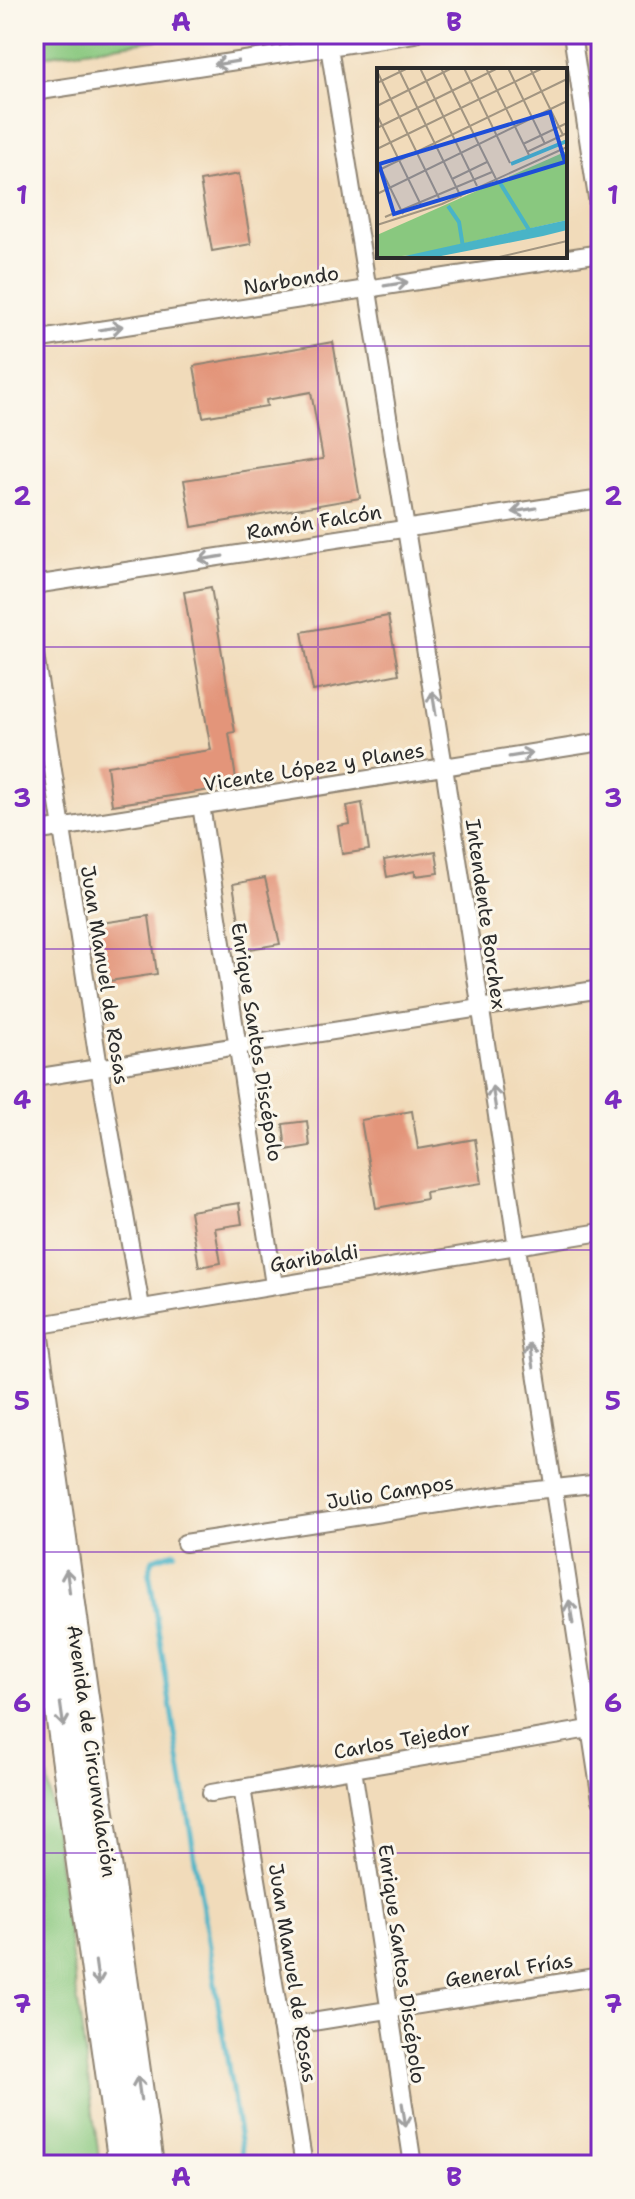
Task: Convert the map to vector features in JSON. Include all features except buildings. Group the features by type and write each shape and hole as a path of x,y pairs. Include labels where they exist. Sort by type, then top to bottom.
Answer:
{"highway":[{"name":"Avenida de Circunvalación","path":"34,1338 149,2165"},
{"name":"Avenida de Circunvalación","path":"34,1527 123,2165"}],"street":[{"path":"34,92 328,41 414,34"},
{"path":"572,34 601,224"},
{"name":"Intendente Borchex","path":"328,41 444,767 552,1491 595,1728 601,1800"},
{"name":"Narbondo","path":"34,340 601,253"},
{"name":"Ramón Falcón","path":"34,585 601,499"},
{"name":"Juan Manuel de Rosas","path":"34,648 99,1067 141,1307"},
{"name":"Vicente López y Planes","path":"34,832 601,742"},
{"name":"Enrique Santos Discépolo","path":"201,805 274,1285"},
{"path":"34,1078 601,989"},
{"name":"Garibaldi","path":"34,1326 601,1232"},
{"name":"Julio Campos","path":"185,1543 519,1492 552,1491 601,1483"},
{"name":"Carlos Tejedor","path":"211,1793 595,1728"},
{"name":"Enrique Santos Discépolo","path":"353,1769 387,2010 413,2165"},
{"name":"Juan Manuel de Rosas","path":"242,1788 304,2165"},
{"name":"General Frías","path":"281,2027 601,1976"}],"green space":[{"path":"34,34 156,34 157,40 34,57"},
{"path":"34,1679 100,2165 34,2165"}],"waterway":[{"path":"175,1552 153,1559 149,1572 244,2165"}]}
